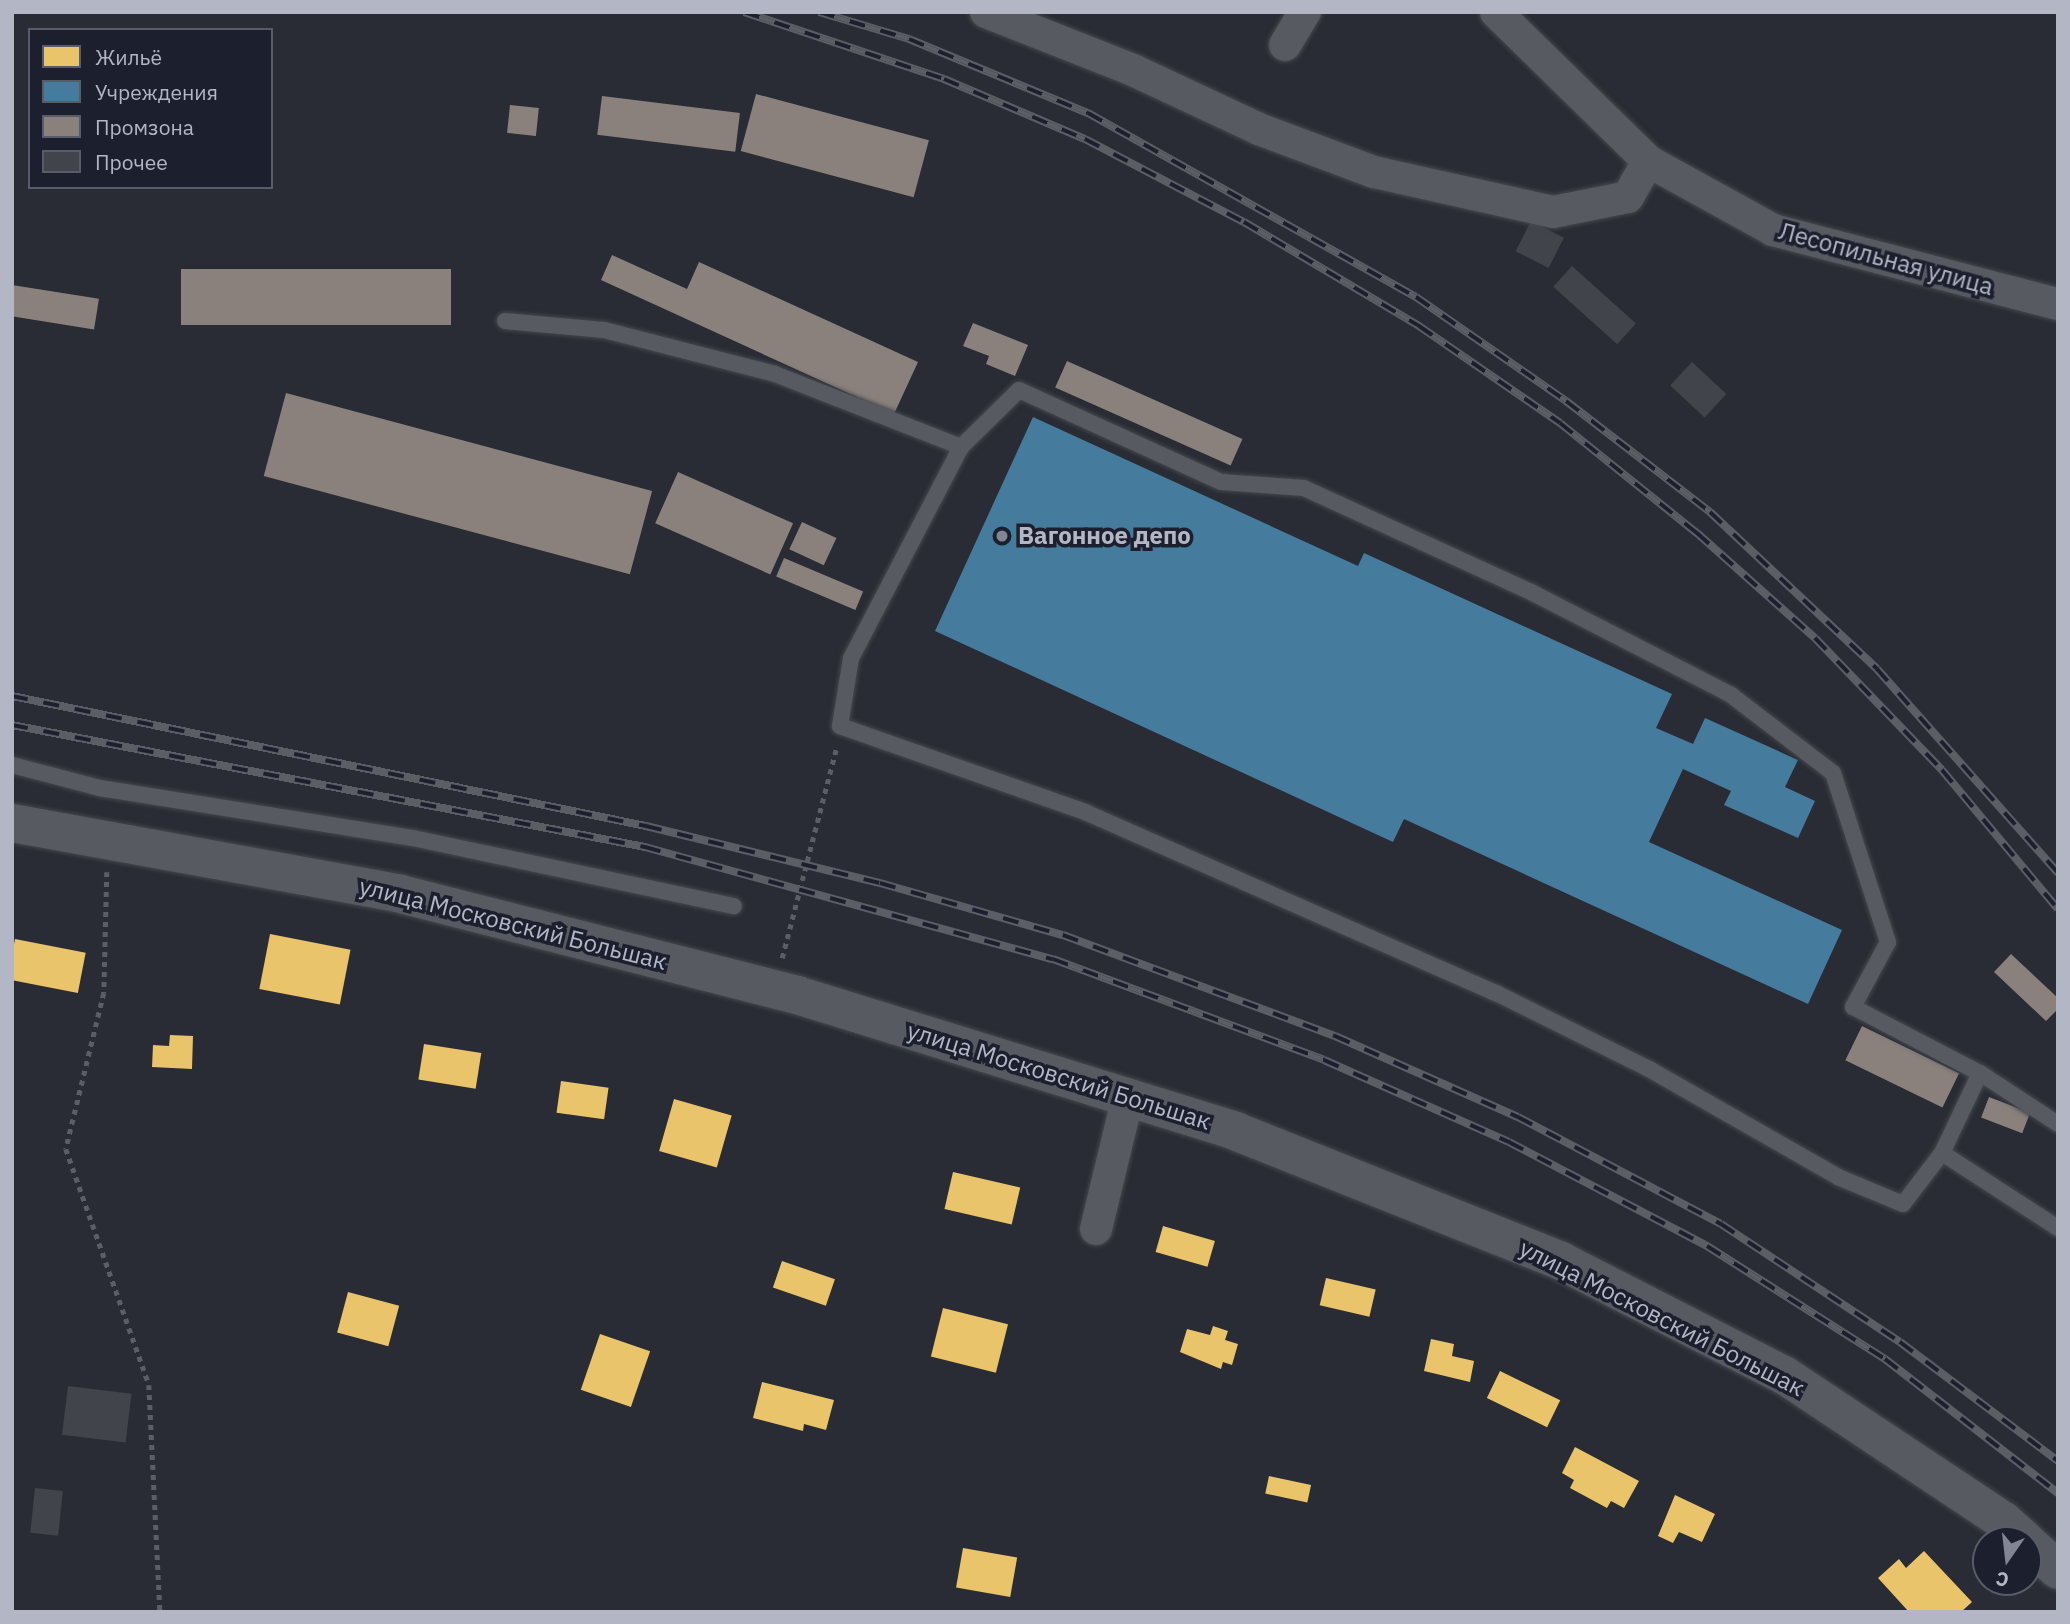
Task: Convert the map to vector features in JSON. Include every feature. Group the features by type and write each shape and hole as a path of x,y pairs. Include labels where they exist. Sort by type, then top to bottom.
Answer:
{"street":[{"path":"986,12 1133,70 1259,129 1374,172 1553,212 1628,197 1648,161"},
{"path":"1285,45 1305,12"},
{"name":"Лесопильная улица","path":"1496,12 1648,161 1773,230 2058,304"},
{"name":"улица Московский Большак","path":"12,823 401,894 774,989 1235,1131 1561,1261 1784,1376 2010,1526"},
{"path":"1096,1229 1128,1097"},
{"name":"улица Московский Большак","path":"2042,1556 2058,1570"}],"lane":[{"path":"505,321 604,330 775,374 961,447"},
{"path":"1980,1073 1942,1153 1903,1204 1838,1177 1649,1069 1496,993 1085,812 840,726 851,658 961,447 1019,390 1221,482 1304,488 1531,592 1731,695 1833,773 1888,942 1853,1007 1980,1073 2058,1124"},
{"path":"12,765 100,788 413,838 734,906"},
{"path":"1942,1153 2058,1228"}],"path":[{"path":"774,989 831,763 845,727"},
{"path":"115,841 106,877 104,993 66,1149 149,1385 160,1612"}],"building: Жильё":[{"path":"270,934 350,950 340,1005 259,989"},
{"path":"15,939 86,953 78,993 12,980"},
{"path":"170,1035 193,1036 192,1069 152,1067 153,1045 169,1046"},
{"path":"424,1044 481,1053 476,1089 418,1080"},
{"path":"561,1081 609,1088 604,1119 557,1113"},
{"path":"674,1099 732,1116 717,1167 659,1151"},
{"path":"953,1172 1020,1188 1012,1225 944,1209"},
{"path":"1163,1226 1215,1241 1207,1267 1156,1252"},
{"path":"782,1261 835,1279 826,1306 773,1287"},
{"path":"1326,1278 1376,1289 1369,1317 1320,1305"},
{"path":"348,1292 399,1306 388,1346 337,1333"},
{"path":"943,1308 1008,1324 996,1373 931,1357"},
{"path":"1213,1326 1228,1331 1225,1340 1238,1344 1232,1365 1223,1362 1221,1369 1180,1352 1187,1329 1210,1335"},
{"path":"600,1334 650,1351 631,1407 581,1390"},
{"path":"1431,1339 1454,1344 1452,1356 1474,1361 1470,1382 1424,1371"},
{"path":"1500,1371 1560,1400 1547,1427 1487,1398"},
{"path":"762,1382 834,1400 826,1430 804,1424 803,1431 753,1418"},
{"path":"1575,1447 1639,1481 1624,1508 1611,1501 1607,1508 1570,1488 1574,1480 1562,1473"},
{"path":"1269,1476 1311,1485 1307,1503 1265,1494"},
{"path":"1675,1495 1715,1514 1702,1542 1679,1532 1673,1543 1658,1536"},
{"path":"963,1548 1017,1558 1010,1597 956,1587"},
{"path":"1924,1551 1972,1602 1961,1612 1909,1612 1878,1578 1899,1559 1906,1568"}],"building: Учреждения":[{"path":"1033,417 1358,566 1364,553 1672,694 1656,728 1693,744 1705,718 1798,760 1785,787 1815,801 1798,838 1724,805 1731,791 1683,769 1649,842 1842,930 1808,1004 1404,819 1393,842 935,631"}],"building: Промзона":[{"path":"756,94 929,140 914,197 741,151"},
{"path":"602,96 740,113 735,152 597,135"},
{"path":"510,105 539,108 536,136 507,133"},
{"path":"612,255 687,289 699,262 918,362 894,414 601,280"},
{"path":"181,269 451,269 451,325 181,325"},
{"path":"12,285 99,299 94,329 12,316"},
{"path":"973,323 1028,345 1015,376 986,364 989,356 963,346"},
{"path":"1067,361 1242,439 1231,466 1055,387"},
{"path":"286,393 652,491 630,574 264,476"},
{"path":"678,472 793,523 770,574 655,523"},
{"path":"802,522 836,538 824,565 789,549"},
{"path":"784,558 863,592 855,610 776,576"},
{"path":"2011,954 2058,998 2058,1009 2046,1021 1994,972"},
{"path":"1862,1026 1959,1073 1942,1107 1845,1060"},
{"path":"1989,1097 2030,1113 2022,1133 1981,1118"}],"building: Прочее":[{"path":"1531,221 1564,238 1549,268 1516,251"},
{"path":"1572,266 1636,324 1617,344 1553,287"},
{"path":"1692,362 1726,394 1705,417 1670,385"},
{"path":"68,1386 132,1394 126,1442 62,1435"},
{"path":"35,1488 63,1491 58,1536 30,1533"}],"railway":[{"path":"744,12 944,79 1085,139 1244,222 1419,326 1560,423 1697,533 1815,638 1942,770 2058,909"},
{"path":"819,12 909,39 1088,113 1416,297 1566,401 1710,512 1877,669 2058,873"},
{"path":"12,696 646,826 880,883 1063,935 1335,1036 1518,1117 1721,1224 1900,1342 2058,1461"},
{"path":"12,725 645,847 1053,959 1324,1060 1509,1142 1707,1246 1885,1359 2058,1493"}],"place":[{"name":"Вагонное депо","path":"1002,536"}]}
